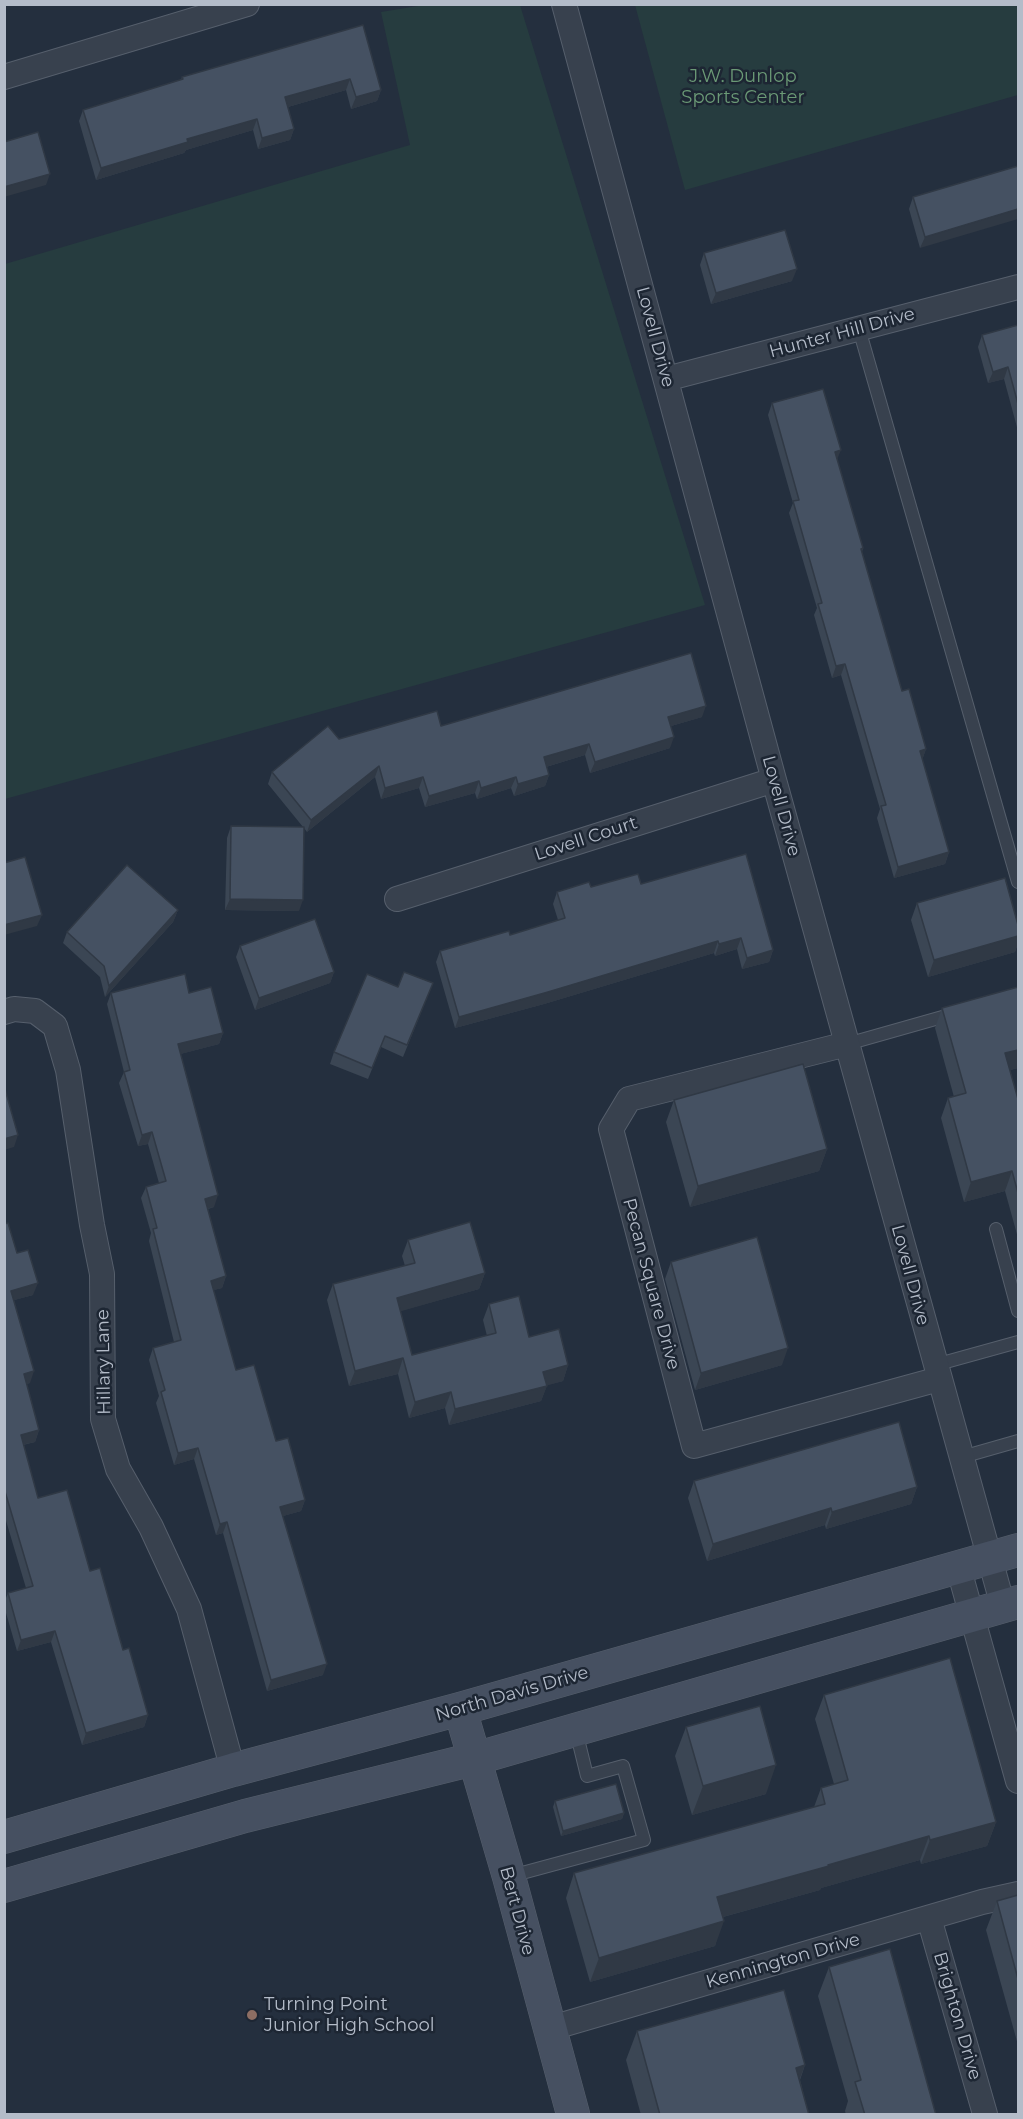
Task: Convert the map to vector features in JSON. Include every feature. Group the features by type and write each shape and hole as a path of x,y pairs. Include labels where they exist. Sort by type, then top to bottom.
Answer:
{"street":[{"path":"4,77 190,12 247,4"},
{"name":"Lovell Drive","path":"564,4 937,1372 962,1457 1004,1554 1011,1604"},
{"name":"Hunter Hill Drive","path":"666,379 1018,287"},
{"name":"Lovell Court","path":"398,899 774,780"},
{"name":"Hillary Lane","path":"4,1012 14,1009 35,1011 55,1026 68,1070 92,1225 102,1274 103,1419 118,1470 151,1527 189,1609 232,1770"},
{"name":"Pecan Square Drive","path":"847,1044 629,1099 611,1129 694,1446 937,1372"},
{"name":"North Davis Drive","path":"4,1837 232,1770 460,1709 1004,1554"},
{"path":"958,1566 1018,1781"},
{"path":"4,1886 245,1816 474,1759 1011,1604"},
{"name":"Bert Drive","path":"460,1709 509,1877 572,2114"},
{"name":"Kennington Drive","path":"548,2029 1018,1894"},
{"name":"Brighton Drive","path":"929,1918 985,2115"}],"lane":[{"path":"858,328 1018,882"},
{"path":"847,1044 961,1012"},
{"path":"996,1229 1018,1311"},
{"path":"937,1372 1018,1341"},
{"path":"962,1457 1018,1441"},
{"path":"509,1877 644,1840 623,1766 587,1776 575,1730"}],"green space":[{"path":"424,5 520,5 705,605 5,799 5,264 410,145 381,12"},
{"name":"J.W. Dunlop Sports Center","path":"635,5 1018,5 1018,95 685,190"}],"building":[{"path":"363,25 381,90 356,97 350,79 285,97 294,129 262,138 257,119 187,139 188,142 101,168 83,110 183,79 182,77"},
{"path":"38,132 50,174 4,187 4,142"},
{"path":"1018,166 1018,209 925,237 913,197"},
{"path":"785,230 797,269 716,293 704,253"},
{"path":"1018,325 1018,404 1008,367 993,372 982,335"},
{"path":"823,389 841,450 835,452 863,548 861,549 902,691 909,689 926,749 920,751 949,852 898,867 881,806 886,805 845,664 836,666 818,604 822,603 793,501 799,500 772,403"},
{"path":"691,653 706,706 668,717 674,737 595,762 589,744 544,757 549,775 518,784 516,777 481,788 479,781 429,796 423,777 385,788 379,766 311,820 272,772 328,726 339,739 437,711 441,726"},
{"path":"231,826 304,827 303,900 230,899"},
{"path":"746,854 773,950 747,958 741,938 719,944 718,941 459,1017 440,951 509,931 510,935 565,918 557,892 589,882 591,887 638,874 641,884"},
{"path":"25,857 42,915 4,925 4,863"},
{"path":"127,865 178,910 109,986 104,966 67,932"},
{"path":"1005,878 1018,925 1018,936 934,960 917,903"},
{"path":"315,919 334,972 259,998 240,946"},
{"path":"404,972 433,983 407,1045 385,1036 372,1068 334,1052 367,974 398,987"},
{"path":"185,974 189,993 211,987 223,1033 178,1044 218,1195 205,1199 226,1276 211,1281 236,1370 254,1365 276,1441 288,1438 305,1500 280,1507 327,1664 271,1680 227,1522 220,1524 198,1448 178,1453 161,1392 165,1390 153,1348 181,1340 153,1229 157,1228 146,1187 166,1181 152,1132 142,1135 124,1072 130,1070 111,993"},
{"path":"1018,987 1018,1050 1005,1053 1018,1099 1018,1193 1012,1171 971,1182 948,1098 966,1093 942,1008"},
{"path":"803,1064 827,1149 698,1186 674,1100"},
{"path":"4,1086 18,1135 4,1139"},
{"path":"470,1222 485,1273 397,1298 412,1355 496,1333 489,1304 519,1296 529,1337 559,1329 568,1365 543,1372 547,1386 455,1409 451,1392 415,1402 403,1358 355,1371 333,1284 415,1263 408,1240"},
{"path":"8,1223 17,1253 28,1250 38,1283 11,1291 34,1371 24,1374 39,1430 21,1435 38,1498 67,1490 90,1571 100,1568 123,1650 129,1648 148,1715 86,1733 55,1631 21,1640 8,1593 33,1586 4,1488 4,1224"},
{"path":"757,1237 788,1348 701,1373 671,1262"},
{"path":"899,1422 917,1487 832,1512 831,1508 713,1544 694,1481"},
{"path":"950,1658 996,1822 930,1840 929,1836 717,1897 724,1921 599,1958 574,1873 825,1804 821,1788 848,1780 824,1695"},
{"path":"760,1706 776,1765 703,1786 686,1727"},
{"path":"616,1784 624,1813 563,1831 555,1801"},
{"path":"1018,1895 1018,1979 997,1901"},
{"path":"890,1949 936,2115 865,2115 855,2082 861,2080 829,1967"},
{"path":"784,1990 805,2065 796,2068 809,2115 660,2115 637,2031"}],"place":[{"name":"Turning Point Junior High School","path":"252,2015"}]}
